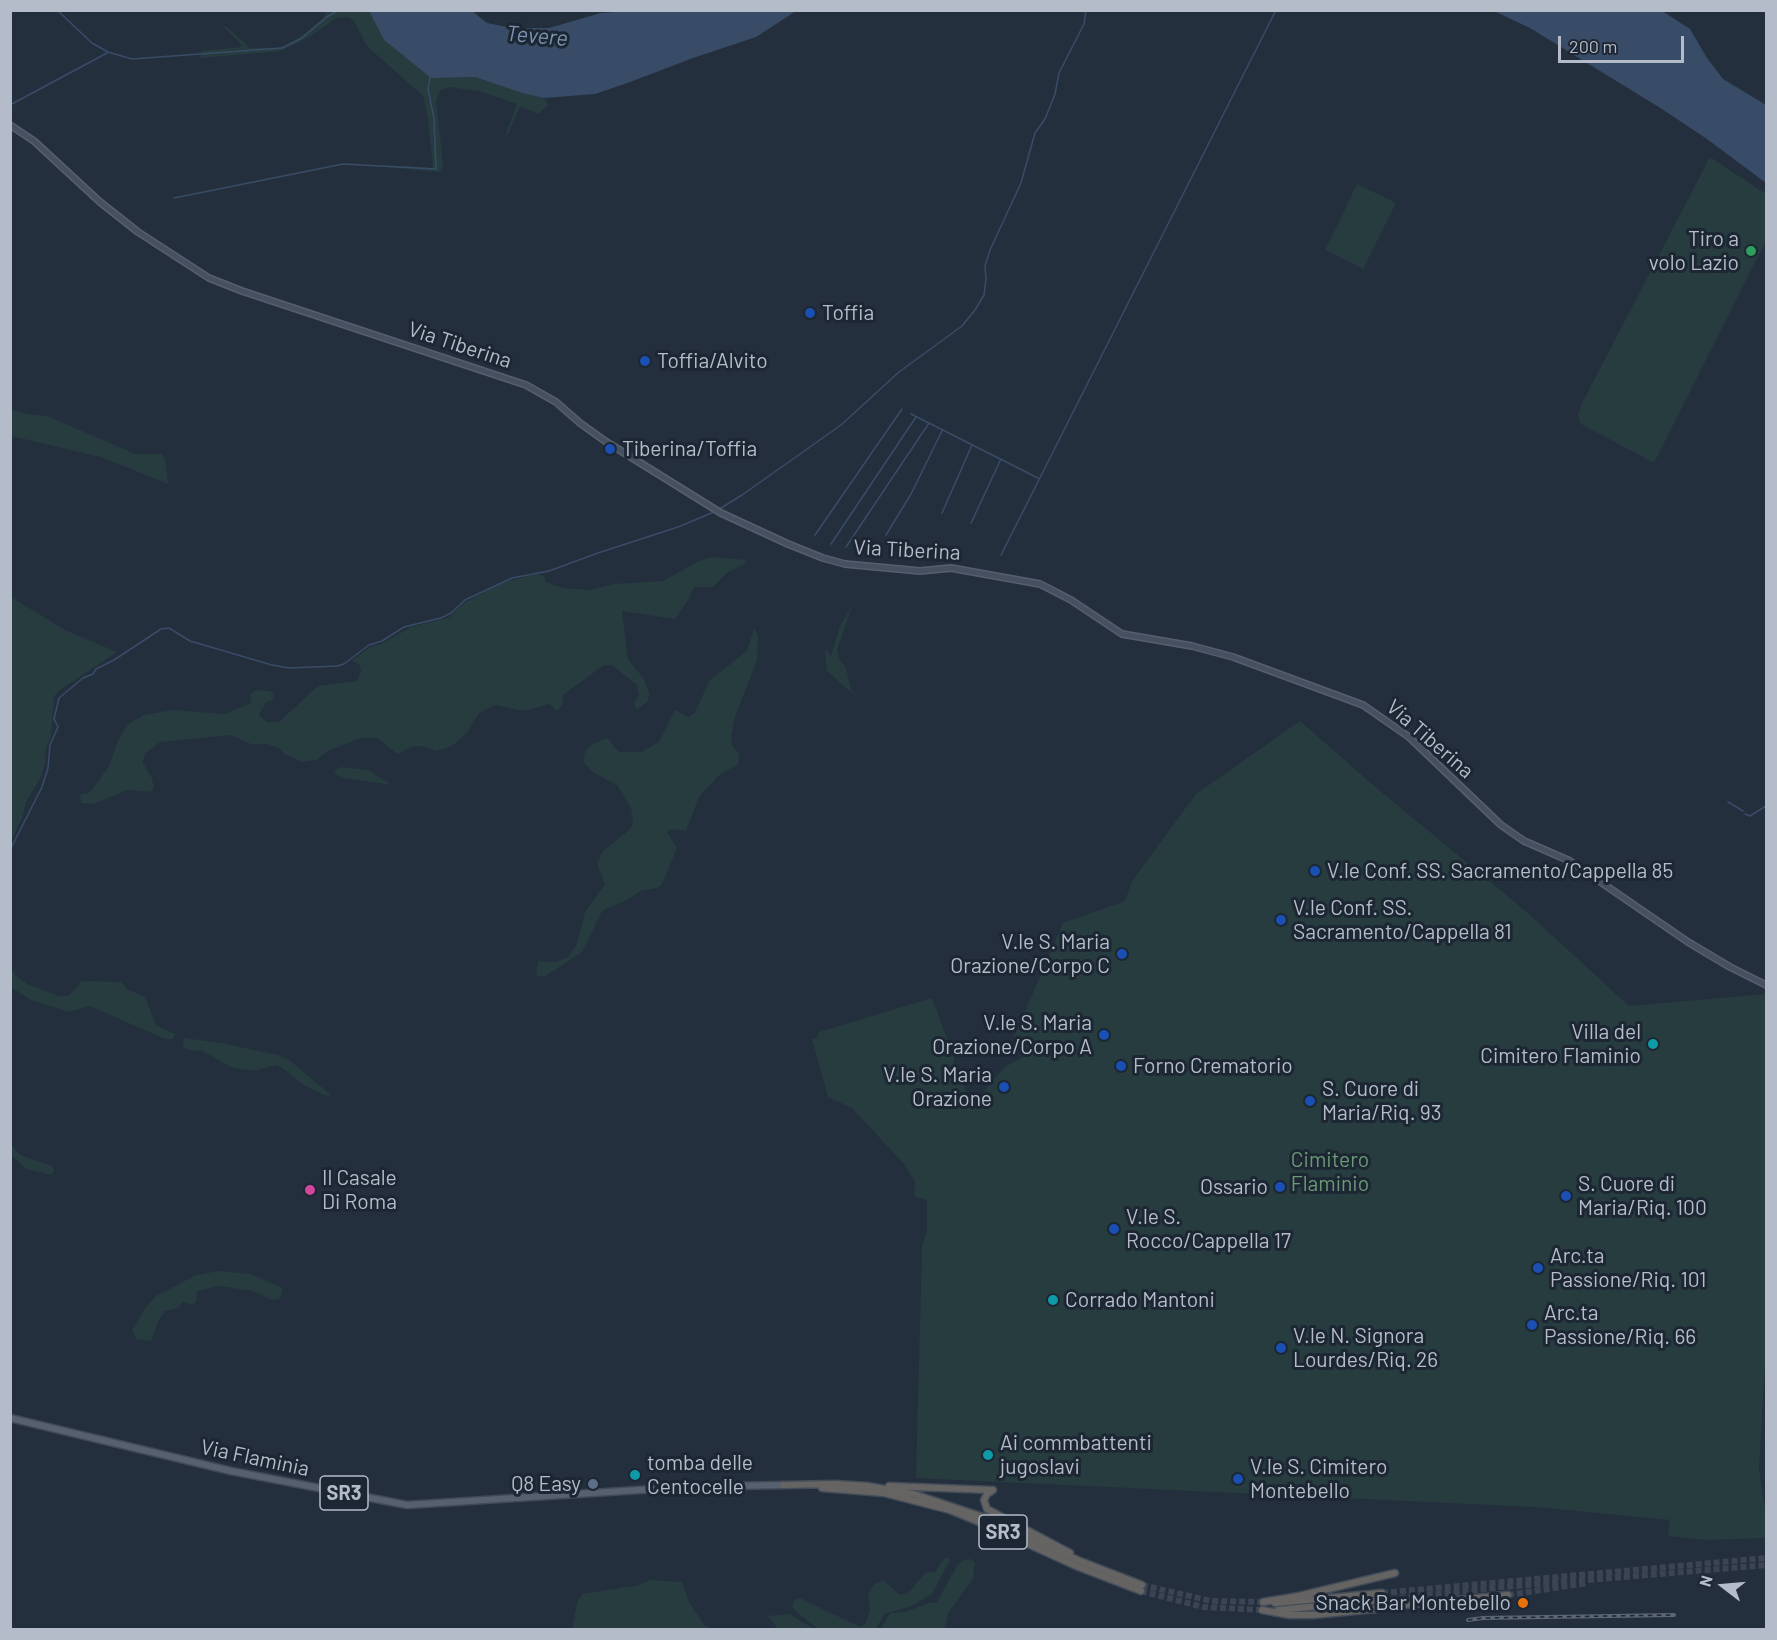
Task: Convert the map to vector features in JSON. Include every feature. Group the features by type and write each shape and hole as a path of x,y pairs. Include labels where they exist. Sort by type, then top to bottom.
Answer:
{"highway":[{"name":"Via Flaminia","path":"783,1485 867,1486 914,1494 983,1517 1142,1588 1085,1570 962,1514 917,1500 868,1491 783,1485"},
{"path":"867,1486 993,1490 984,1500 987,1509 1069,1552 1080,1562"},
{"path":"1395,1573 1305,1595 1263,1602 1382,1597 1293,1610 1262,1610 1290,1615 1313,1615 1376,1609 1401,1604 1508,1595"}],"main road":[{"name":"Via Tiberina","path":"10,125 34,141 100,202 209,278 526,385 556,402 605,441 721,513 788,544 845,564 920,571 951,568 1040,584 1071,600 1122,634 1192,645 1233,657 1363,705 1409,737 1501,825 1524,841 1570,861 1688,942 1730,967 1767,985"},
{"name":"Via Flaminia","path":"10,1418 231,1471 407,1505 685,1487 783,1485"}],"green space":[{"path":"326,11 369,11 384,40 431,78 475,77 544,98 548,105 538,114 520,106 508,134 506,133 517,104 479,91 449,87 441,90 436,100 443,164 440,172 385,167 385,165 432,168 428,119 423,96 367,46 354,21 348,17 335,19 311,36 281,51 200,58 201,51 241,47 242,45 224,27 226,26 250,48 276,48 299,38 323,18"},
{"path":"1710,157 1766,194 1766,240 1654,463 1581,424 1578,416 1581,405"},
{"path":"1357,184 1396,203 1363,269 1325,250"},
{"path":"11,410 47,416 135,454 162,454 166,463 168,484 101,457 11,436"},
{"path":"711,557 746,560 743,565 728,572 713,587 694,587 675,619 622,611 628,659 643,678 650,694 647,702 637,710 634,704 639,695 637,685 612,665 604,665 563,695 562,705 557,711 550,704 524,711 495,705 479,713 467,733 452,746 436,751 421,746 411,747 397,754 378,738 360,738 328,751 316,760 302,762 268,744 251,744 230,735 160,742 146,753 142,762 151,776 154,787 151,792 127,790 94,804 81,803 80,795 90,792 109,766 118,741 128,724 144,715 173,710 225,714 251,703 250,694 262,690 273,692 274,696 272,700 266,702 259,715 267,722 279,722 318,686 357,681 361,671 359,664 352,661 370,647 383,643 411,627 448,618 464,603 501,583 537,574 545,577 545,581 550,584 563,588 590,590 614,584 663,581"},
{"path":"11,597 65,630 117,652 54,696 51,737 46,748 45,764 40,779 27,800 22,818 11,841"},
{"path":"852,606 837,650 846,668 852,693 827,671 825,649 831,656 840,626"},
{"path":"754,628 758,635 757,660 735,717 731,736 732,745 739,755 738,764 718,776 699,797 686,831 671,829 667,832 677,848 662,884 657,888 640,891 602,911 582,952 544,977 536,975 538,961 557,962 568,957 577,944 585,912 605,884 597,864 603,851 633,824 631,808 617,785 594,773 583,762 585,751 593,744 607,738 619,752 641,752 659,742 675,710 688,717 694,714 710,680 747,651"},
{"name":"Cimitero Flaminio","path":"1300,721 1373,785 1529,914 1629,1006 1766,994 1766,1345 1759,1468 1766,1515 1766,1538 1706,1540 1668,1536 1670,1520 1535,1507 916,1478 922,1247 927,1230 927,1200 914,1196 915,1182 903,1163 852,1108 828,1097 812,1039 817,1038 819,1032 932,998 955,1060 953,1061 972,1105 1005,1067 1026,1055 1026,1047 1014,1037 1063,923 1125,901 1132,881 1196,794"},
{"path":"342,767 368,770 392,785 345,778 334,774"},
{"path":"10,967 16,976 27,984 59,996 68,996 82,981 121,982 127,989 145,997 156,1025 175,1034 173,1039 165,1039 90,1006 69,1012 31,1000 11,987"},
{"path":"184,1038 278,1055 289,1060 331,1095 326,1096 302,1084 276,1065 254,1071 233,1068 201,1050 193,1051 184,1048"},
{"path":"11,1145 20,1155 52,1166 54,1170 52,1175 26,1169 11,1155"},
{"path":"218,1271 251,1274 282,1288 282,1293 279,1299 272,1300 253,1291 220,1286 197,1291 196,1302 191,1305 183,1301 179,1308 165,1311 151,1341 136,1339 132,1330 146,1307 156,1296 196,1275"},
{"path":"948,1557 950,1560 932,1594 909,1607 884,1614 876,1629 819,1629 797,1613 792,1606 794,1600 800,1598 860,1627 866,1623 870,1610 868,1594 873,1585 883,1580 899,1594 904,1594 911,1590 926,1572 935,1572"},
{"path":"971,1559 975,1563 973,1579 948,1613 945,1629 881,1629 890,1613 905,1612 937,1602 958,1564"},
{"path":"650,1580 682,1582 689,1602 704,1625 712,1629 572,1629 577,1603 582,1594 639,1585"},
{"path":"789,1614 814,1629 778,1629 768,1616"}],"water":[{"name":"Tevere","path":"369,11 472,11 487,23 512,28 549,28 601,13 796,11 756,37 630,82 595,94 544,98 475,77 431,78 384,40"},
{"path":"1494,11 1662,11 1690,29 1723,79 1766,105 1766,183 1662,109 1530,28"}],"waterway":[{"path":"57,10 92,43 108,52 132,59 282,48 302,38 339,10"},
{"path":"718,510 841,425 899,372 962,326 975,310 984,295 985,266 990,250 1021,183 1035,133 1045,119 1055,94 1059,73 1084,24 1086,10"},
{"path":"1001,555 1276,10"},
{"path":"10,105 107,53"},
{"path":"174,198 343,164 436,169 434,119 428,89 430,77"},
{"path":"815,535 902,409"},
{"path":"911,414 1038,478"},
{"path":"831,544 916,417"},
{"path":"846,547 929,423"},
{"path":"886,535 911,494 942,431"},
{"path":"942,513 972,445"},
{"path":"971,523 1001,459"},
{"path":"10,850 42,787 48,768 50,745 58,727 54,719 59,698 83,678 93,674 96,669 161,629 169,628 190,641 272,665 289,668 337,666 344,664 369,645 382,641 404,627 441,618 451,613 465,600 512,578 549,571 678,527 714,512"},
{"path":"1728,802 1743,811"},
{"path":"1745,814 1750,816 1766,806"}],"tunnel":[{"path":"1382,1593 1766,1558"},
{"path":"1382,1600 1504,1587 1766,1565"},
{"path":"1508,1595 1588,1583"},
{"path":"1142,1585 1211,1601 1263,1602"},
{"path":"1141,1591 1203,1607 1262,1610"}],"railway":[{"path":"1468,1620 1674,1615"}],"place":[{"name":"Tiro a volo Lazio","path":"1751,251"},
{"name":"Toffia","path":"810,313"},
{"name":"Toffia/Alvito","path":"645,361"},
{"name":"Tiberina/Toffia","path":"610,449"},
{"name":"V.le Conf. SS. Sacramento/Cappella 85","path":"1315,871"},
{"name":"V.le Conf. SS. Sacramento/Cappella 81","path":"1281,920"},
{"name":"V.le S. Maria Orazione/Corpo C","path":"1122,954"},
{"name":"V.le S. Maria Orazione/Corpo A","path":"1104,1035"},
{"name":"Villa del Cimitero Flaminio","path":"1653,1044"},
{"name":"Forno Crematorio","path":"1121,1066"},
{"name":"V.le S. Maria Orazione","path":"1004,1087"},
{"name":"S. Cuore di Maria/Riq. 93","path":"1310,1101"},
{"name":"Ossario","path":"1280,1187"},
{"name":"Il Casale Di Roma","path":"310,1190"},
{"name":"S. Cuore di Maria/Riq. 100","path":"1566,1196"},
{"name":"V.le S. Rocco/Cappella 17","path":"1114,1229"},
{"name":"Arc.ta Passione/Riq. 101","path":"1538,1268"},
{"name":"Corrado Mantoni","path":"1053,1300"},
{"name":"Arc.ta Passione/Riq. 66","path":"1532,1325"},
{"name":"V.le N. Signora Lourdes/Riq. 26","path":"1281,1348"},
{"name":"Ai commbattenti jugoslavi","path":"988,1455"},
{"name":"tomba delle Centocelle","path":"635,1475"},
{"name":"V.le S. Cimitero Montebello","path":"1238,1479"},
{"name":"Q8 Easy","path":"593,1484"},
{"name":"Snack Bar Montebello","path":"1523,1603"}]}
